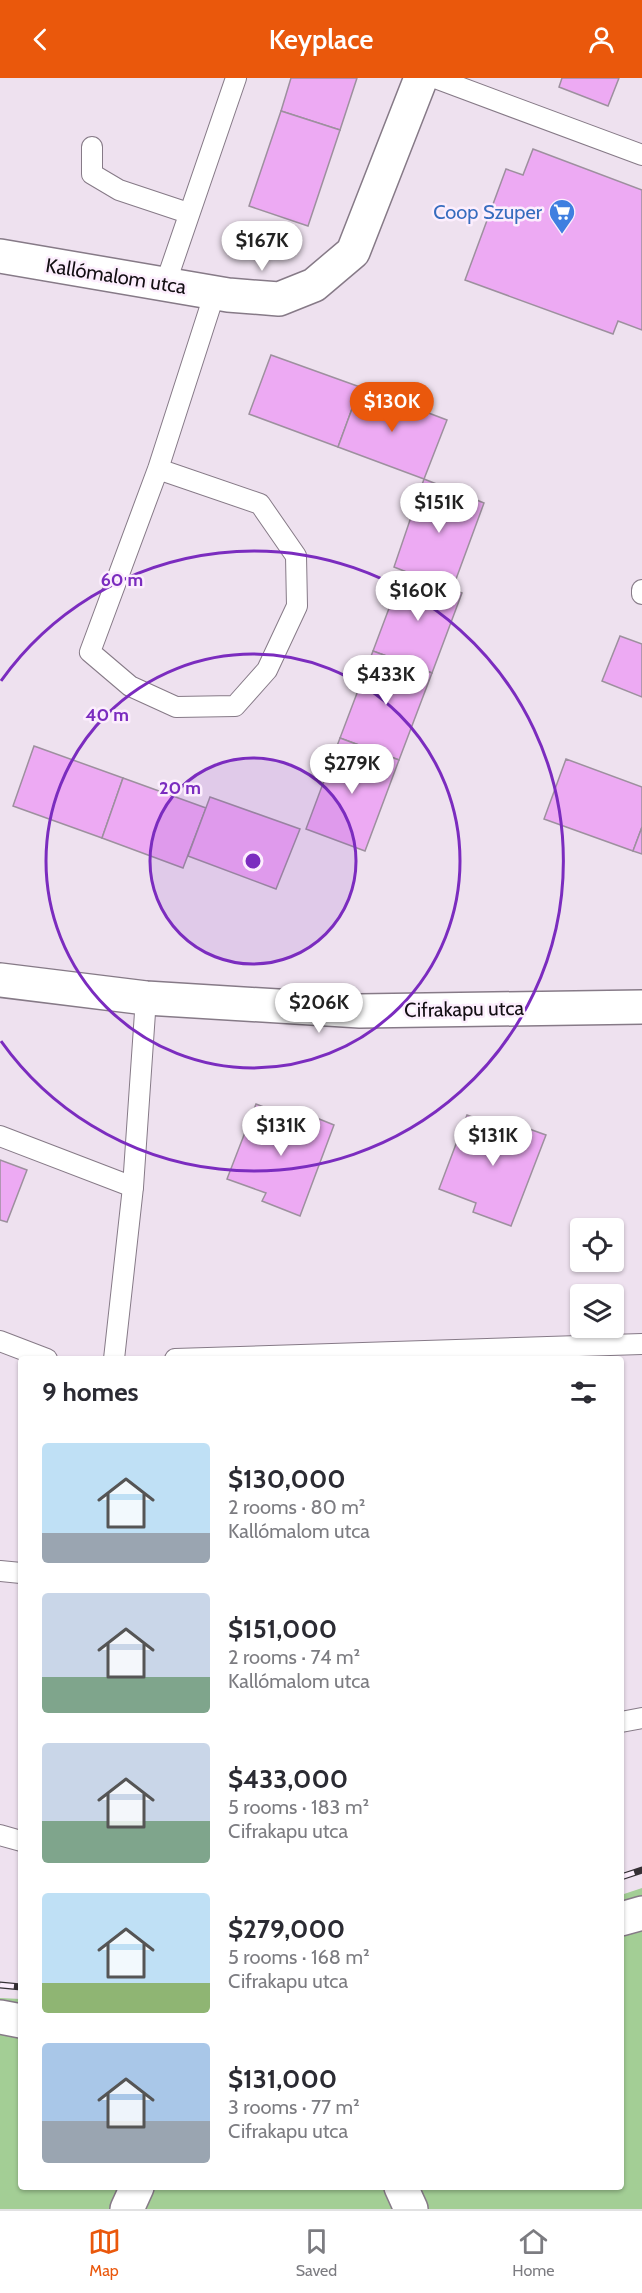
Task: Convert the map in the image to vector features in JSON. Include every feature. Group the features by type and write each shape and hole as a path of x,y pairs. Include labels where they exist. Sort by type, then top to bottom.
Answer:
{"street":[{"name":"Kallómalom utca","path":"0,256 165,285 279,299 314,285 353,252 422,78"},
{"name":"Cifrakapu utca","path":"0,980 146,998 360,1011 642,1007"},
{"path":"624,1918 642,1913"},
{"path":"0,2018 18,2021"},
{"path":"127,2209 136,2190"},
{"path":"402,2190 411,2209"}],"lane":[{"path":"165,285 236,78"},
{"path":"435,78 642,155"},
{"path":"93,147 92,174 119,190 188,213"},
{"path":"158,469 260,504 296,556 297,606 267,670 235,706 176,706 130,686 90,652 158,469 215,292"},
{"path":"114,1356 133,1187 146,998"},
{"path":"0,1136 133,1187"},
{"path":"0,1341 39,1356"},
{"path":"268,1356 642,1344"},
{"path":"0,1571 18,1574"},
{"path":"624,1721 642,1718"},
{"path":"0,1835 18,1839"}],"green space":[{"path":"642,1888 642,2209 0,2209 0,1998 18,1999 18,2190 624,2190 624,1894"}],"building":[{"path":"291,78 357,78 340,130 281,111"},
{"path":"562,78 619,78 608,106 559,87"},
{"path":"281,111 340,130 308,226 249,206"},
{"name":"Coop Szuper","path":"533,149 642,190 642,330 618,321 613,334 465,280 506,169 523,175"},
{"path":"271,355 360,387 338,447 249,414"},
{"path":"360,387 447,420 424,479 338,447"},
{"path":"424,479 484,503 452,590 394,567"},
{"path":"403,571 462,593 432,673 373,651"},
{"path":"620,636 642,644 642,697 602,681"},
{"path":"373,651 432,673 399,760 340,738"},
{"path":"340,738 399,760 365,851 306,829"},
{"path":"34,746 123,778 102,838 13,806"},
{"path":"566,759 642,787 642,827 633,851 544,819"},
{"path":"123,778 206,808 183,868 102,838"},
{"path":"210,797 300,829 276,889 188,856"},
{"path":"642,827 642,854 633,851"},
{"path":"256,1104 294,1119 297,1110 334,1125 300,1216 262,1201 266,1193 227,1179"},
{"path":"467,1115 504,1129 507,1121 546,1135 511,1226 473,1212 476,1203 439,1189"},
{"path":"0,1160 27,1170 7,1222 0,1220"}],"railway":[{"path":"624,1876 642,1870"},
{"path":"0,1985 18,1987"}],"place":[{"name":"Coop Szuper","path":"562,235"}]}
